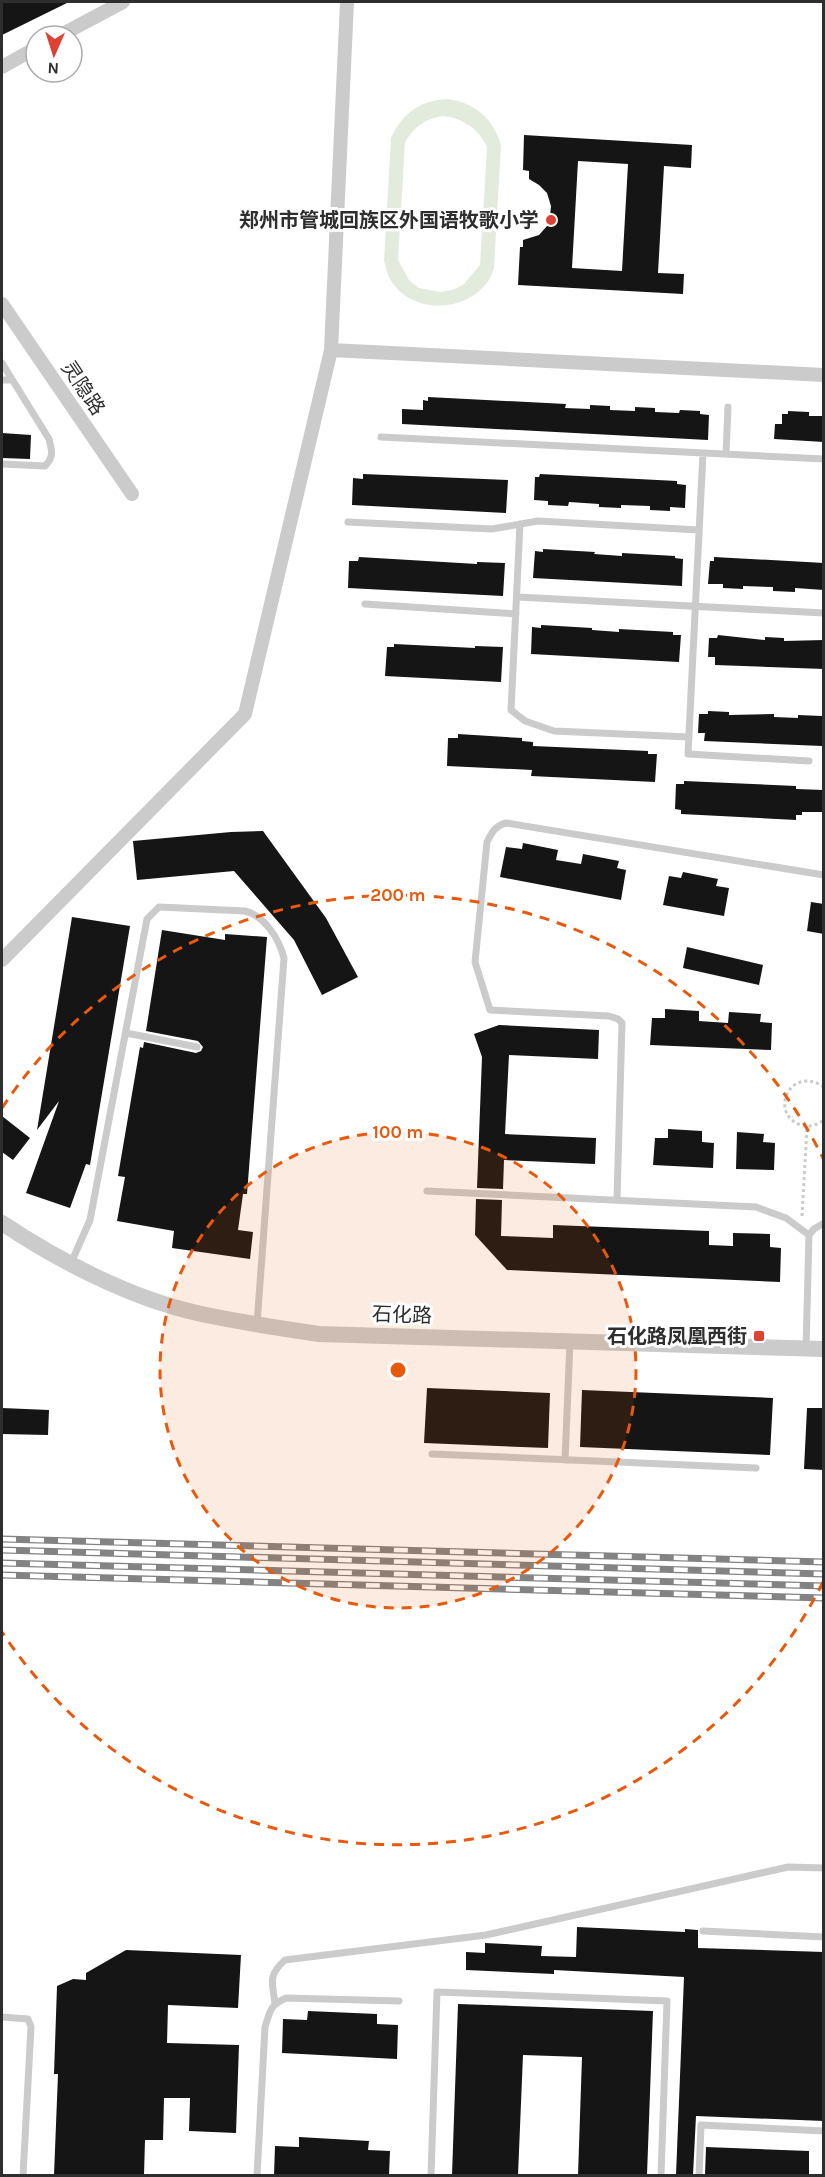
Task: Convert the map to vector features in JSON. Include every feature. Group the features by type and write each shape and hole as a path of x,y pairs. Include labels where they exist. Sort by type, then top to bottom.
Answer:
{"street":[{"path":"82,24 123,2"},
{"path":"2,960 245,714 331,350 347,2"},
{"path":"2,67 24,55"},
{"name":"灵隐路","path":"2,304 132,494"},
{"path":"331,350 824,375"},
{"name":"石化路","path":"2,1223 71,1264 123,1289 195,1313 319,1334 824,1349"}],"lane":[{"path":"2,363 49,439 52,452 51,459 45,466 2,464"},
{"path":"2,380 12,380"},
{"path":"726,454 728,407"},
{"path":"381,437 824,459"},
{"path":"703,453 688,754 809,760"},
{"path":"348,522 492,529 538,521 699,530"},
{"path":"520,525 511,710 525,721 554,730 689,737"},
{"path":"517,597 824,613"},
{"path":"365,604 516,614"},
{"path":"617,1199 622,1023 609,1016 490,1010 475,962 487,842 492,831 506,823 824,876"},
{"path":"71,1264 90,1220 147,919 159,907 245,911 256,914 280,944 284,958 257,1324"},
{"path":"126,1034 197,1047"},
{"path":"427,1191 756,1207 786,1218 809,1235"},
{"path":"806,1348 809,1235 824,1223"},
{"path":"565,1460 570,1341"},
{"path":"432,1454 756,1468"},
{"path":"275,2003 271,1978 275,1969 285,1960 486,1935 788,1867 824,1868"},
{"path":"703,1931 824,1937"},
{"path":"430,2175 437,1992 667,2001 661,2175"},
{"path":"257,2175 265,2027 270,2010 275,2003 286,1998 399,2001"},
{"path":"2,2017 28,2019 30,2026 23,2175"},
{"path":"699,2175 701,2125 824,2131"}],"path":[{"path":"824,1087 810,1081 802,1081 789,1089 784,1103 789,1117 794,1122 807,1127 824,1120"},
{"path":"801,1229 807,1127"}],"green space":[{"path":"438,100 458,101 482,113 498,135 501,145 492,274 476,294 464,301 436,306 410,298 399,290 389,277 384,261 391,138 407,115 421,105","holes":["443,116 469,125 480,135 487,147 480,265 463,285 440,292 419,288 409,280 398,260 405,142 426,121"]}],"building":[{"path":"2,2 69,2 24,24 2,35"},
{"path":"524,135 692,145 691,168 664,166 658,273 684,274 683,294 518,285 520,247 523,247 523,240 539,235 547,226 551,206 547,193 529,179 529,171 523,170","holes":["578,161 628,164 622,271 572,268"]},
{"path":"428,397 566,404 565,408 590,409 590,405 610,406 610,410 635,411 635,407 655,408 655,412 700,411 700,414 709,415 708,440 402,424 402,409 423,410 423,400 428,401"},
{"path":"788,411 809,412 809,416 824,416 824,442 774,439 775,424 782,424 782,414 788,414"},
{"path":"2,433 31,435 30,459 2,458"},
{"path":"363,474 508,480 506,513 352,505 353,478 363,479"},
{"path":"540,474 677,481 677,484 686,485 685,508 670,507 670,511 650,510 650,506 599,507 599,504 569,502 568,506 548,505 548,501 534,500 535,477 539,477"},
{"path":"543,549 622,556 622,553 675,556 675,558 683,559 682,586 533,578 535,551 543,552"},
{"path":"359,557 477,564 477,562 505,563 503,596 348,588 349,561 358,561"},
{"path":"714,557 824,563 824,590 795,588 795,592 773,591 773,587 743,586 743,589 723,588 723,584 708,584 710,561 714,561"},
{"path":"541,625 619,632 619,629 673,632 673,635 681,635 679,662 531,654 532,627 541,628"},
{"path":"718,635 765,640 765,637 784,638 784,641 824,640 824,669 715,665 715,657 708,657 709,638 717,638"},
{"path":"394,644 503,647 501,682 385,676 387,647 394,647"},
{"path":"708,711 729,712 729,715 774,714 774,717 822,716 824,719 822,746 704,741 705,733 698,733 699,714 708,714"},
{"path":"458,734 522,738 522,741 533,742 533,746 648,751 648,754 657,754 655,782 531,776 532,770 447,766 448,738 458,738"},
{"path":"684,781 796,786 796,789 824,790 824,812 802,812 802,815 796,815 796,820 681,814 681,810 675,809 676,784 684,784"},
{"path":"263,831 326,918 358,977 322,995 294,940 234,871 137,880 133,841"},
{"path":"523,843 558,850 556,860 581,864 583,854 619,861 617,868 626,870 621,900 500,877 506,847 522,849"},
{"path":"683,872 718,879 716,886 729,888 724,916 663,905 669,876 681,878"},
{"path":"811,902 824,904 824,934 807,931"},
{"path":"72,917 130,926 90,1165 86,1164 70,1208 26,1193 59,1101 37,1130"},
{"path":"162,930 225,940 225,934 267,937 247,1194 243,1194 238,1230 253,1232 250,1259 172,1248 174,1231 117,1221 125,1177 118,1176 140,1047 143,1048 144,1042 196,1053 203,1047 198,1041 146,1031"},
{"path":"687,947 763,965 759,985 683,968"},
{"path":"665,1009 699,1011 699,1021 728,1023 729,1012 761,1014 760,1022 772,1023 771,1050 650,1045 652,1018 665,1018"},
{"path":"499,1025 599,1030 598,1059 509,1055 505,1134 596,1138 595,1164 504,1160 503,1189 477,1188 482,1057 474,1034"},
{"path":"2,1116 30,1138 13,1160 2,1152"},
{"path":"668,1129 702,1131 702,1142 714,1143 713,1168 653,1165 655,1138 668,1138"},
{"path":"737,1132 764,1134 763,1142 775,1143 774,1170 736,1169"},
{"path":"476,1199 502,1200 501,1236 553,1238 553,1225 709,1231 709,1245 733,1246 733,1233 770,1234 770,1247 781,1248 780,1282 507,1270 475,1235"},
{"path":"427,1388 550,1393 548,1448 424,1443"},
{"path":"582,1390 773,1398 770,1455 580,1447"},
{"path":"2,1408 49,1410 48,1435 2,1434"},
{"path":"807,1408 824,1408 824,1470 804,1469"},
{"path":"577,1927 685,1932 685,1929 698,1930 698,1948 824,1952 824,2121 696,2116 693,2175 676,2175 684,1977 554,1970 554,1974 466,1970 466,1952 485,1953 485,1943 542,1946 541,1956 576,1957"},
{"path":"126,1950 241,1955 238,2008 168,2005 167,2043 239,2045 236,2133 189,2131 190,2098 164,2098 163,2140 145,2140 144,2175 54,2175 58,2074 54,2074 57,1986 73,1979 86,1980 86,1973"},
{"path":"458,2004 653,2011 647,2175 578,2175 582,2057 523,2055 518,2175 452,2175"},
{"path":"308,2011 377,2014 377,2024 398,2025 397,2059 282,2053 283,2019 307,2020"},
{"path":"299,2137 369,2141 368,2150 390,2151 389,2175 274,2175 275,2146 299,2147"},
{"path":"706,2147 809,2151 809,2175 705,2175"}],"railway":[{"path":"2,1539 824,1562"},
{"path":"2,1550 824,1574"},
{"path":"2,1563 824,1586"},
{"path":"2,1575 824,1598"}],"place":[{"name":"郑州市管城回族区外国语牧歌小学","path":"551,220"},
{"name":"石化路凤凰西街","path":"759,1336"}]}
